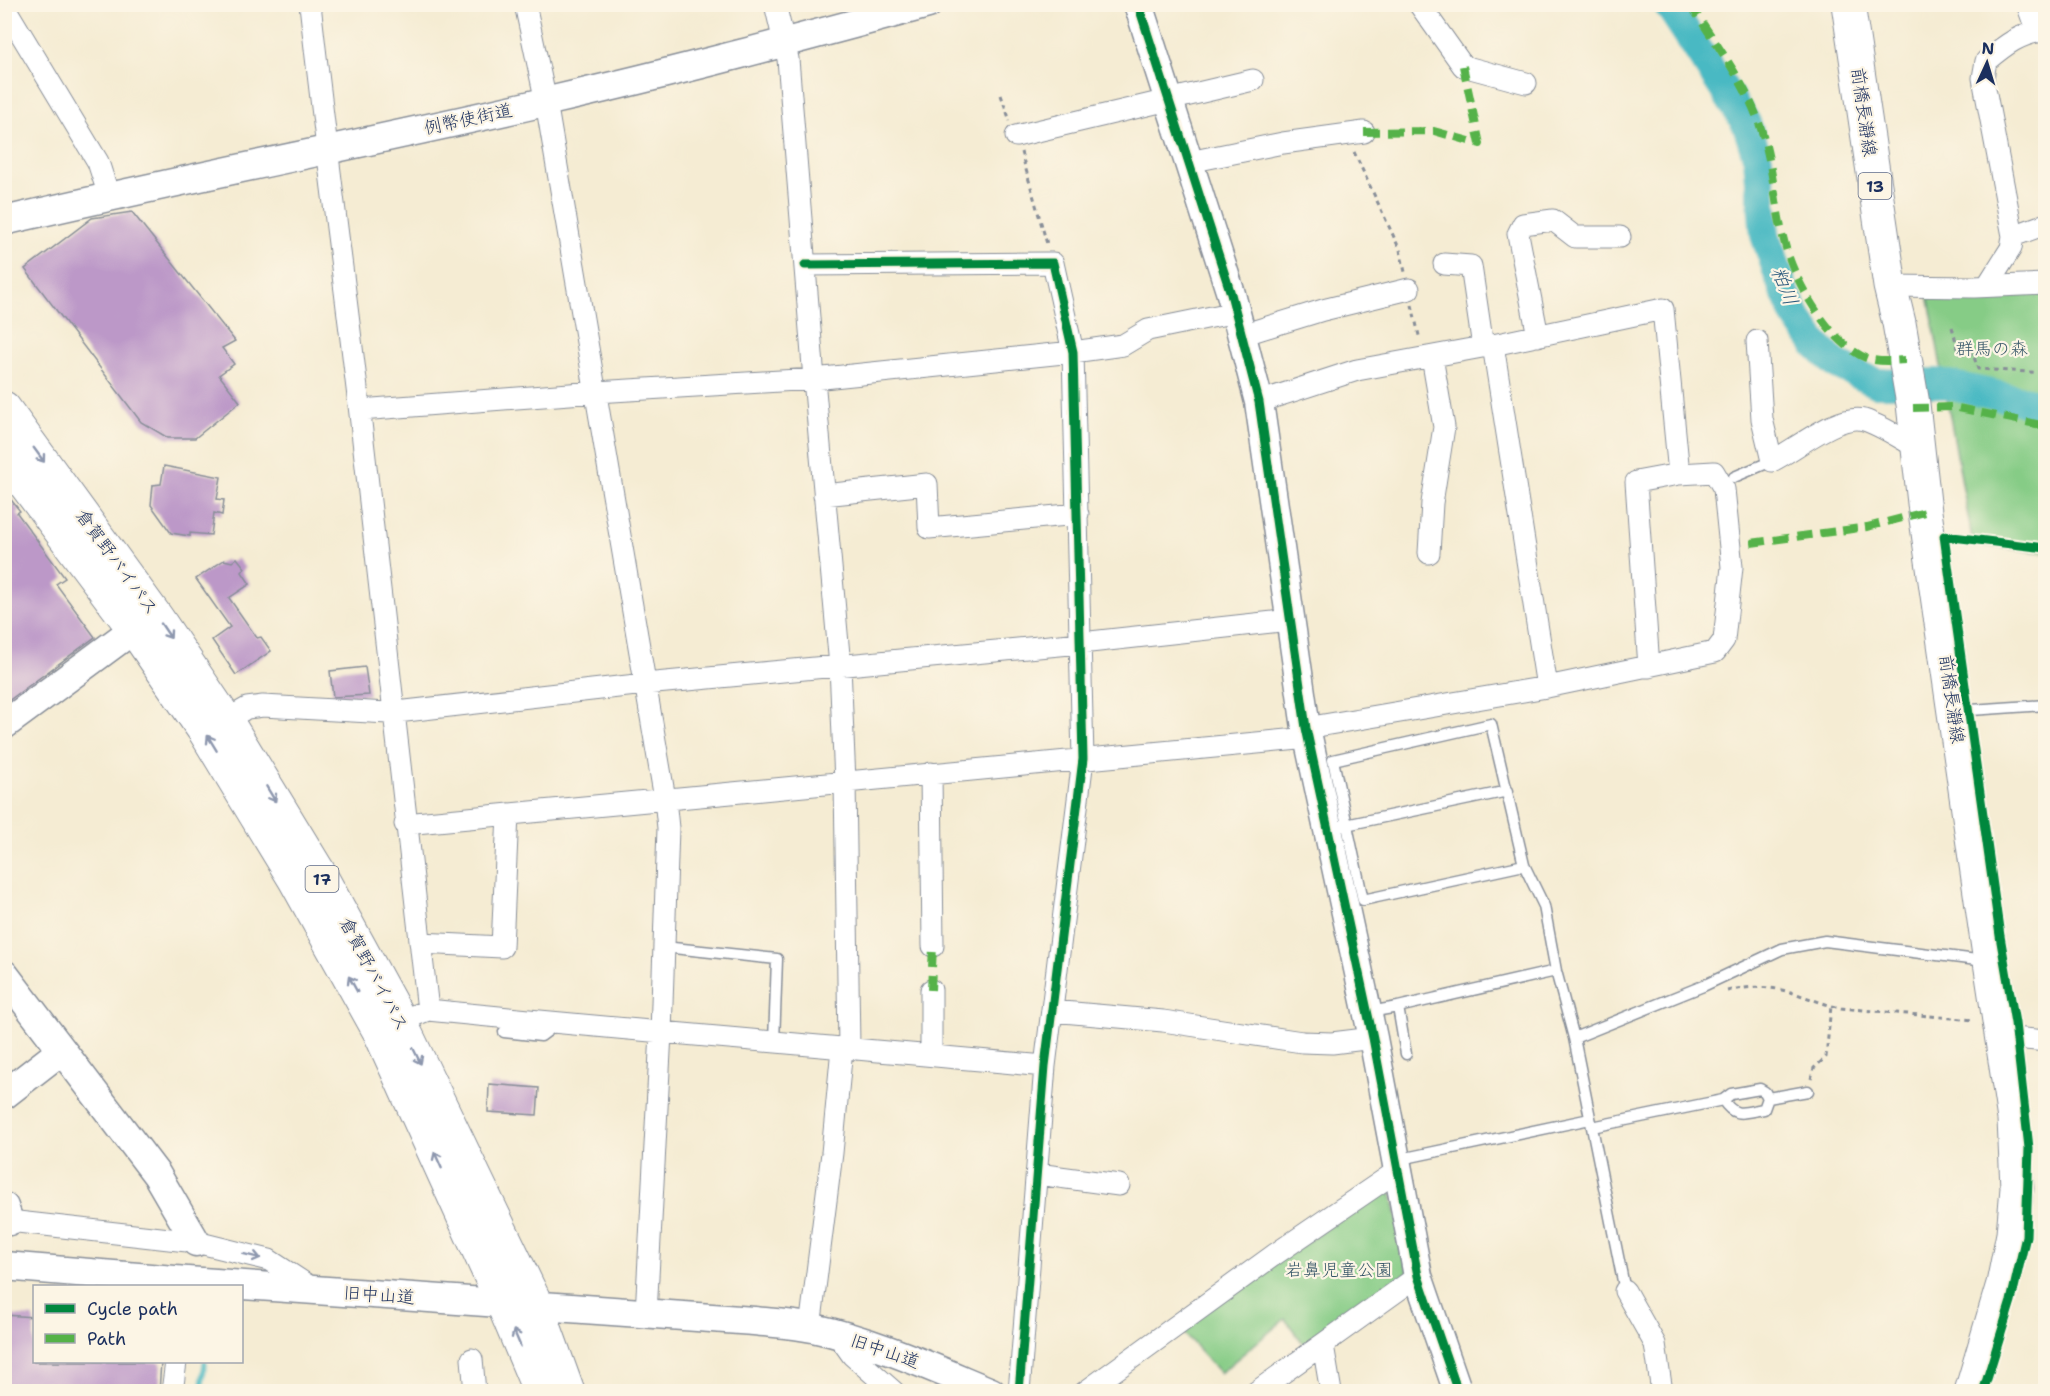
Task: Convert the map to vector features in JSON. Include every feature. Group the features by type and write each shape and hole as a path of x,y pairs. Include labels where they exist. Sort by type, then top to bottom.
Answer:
{"main road":[{"name":"前橋長瀞線","path":"1848,4 1890,286 1913,404 1925,512 2014,1119 2017,1188 2013,1234 2003,1284 1971,1392"},
{"name":"倉賀野バイパス","path":"4,408 151,609 226,720 317,869 414,1016 537,1306 568,1392"},
{"name":"倉賀野バイパス","path":"4,456 134,629 223,762 295,880 379,1031 503,1304 540,1392"}],"street":[{"path":"310,4 326,150 360,410 420,943 414,1016 557,1023 1045,1066"},
{"path":"525,4 546,102 665,799 668,828 661,1033 646,1314"},
{"path":"775,4 788,59 840,666 845,782 845,1048 832,1153 824,1331 894,1392"},
{"name":"例幣使街道","path":"4,220 645,79 928,4"},
{"path":"1138,4 1239,324 1258,402 1308,733 1337,826 1370,1025 1418,1276 1458,1392"},
{"path":"1419,4 1463,66 1526,83"},
{"path":"1987,286 2011,248 2013,236 1983,78 1986,61 2009,41 2041,32 2026,4"},
{"path":"4,6 98,162 109,196"},
{"path":"1016,136 1253,80"},
{"path":"1189,162 1283,143 1355,133"},
{"path":"1538,336 1518,234 1523,224 1553,220 1575,237 1620,237"},
{"path":"2013,236 2046,224"},
{"path":"805,266 1053,263 1073,352 1083,759 1045,1066 1019,1392"},
{"path":"1444,264 1471,266 1488,346 1547,687"},
{"path":"1890,286 2046,284"},
{"path":"360,410 596,392 814,379 1073,352 1123,345 1148,330 1239,324 1323,310 1409,289"},
{"path":"1258,402 1357,370 1428,358 1663,309 1679,474"},
{"path":"1757,341 1761,419 1772,460 1820,431 1846,422 1862,420 1918,448"},
{"path":"1428,358 1444,427 1432,502 1429,553"},
{"path":"405,824 1083,759 1308,733 1650,667 1715,652 1724,640 1732,567 1724,489 1714,472 1679,474 1636,482 1650,667"},
{"path":"824,495 927,484 929,528 1078,514"},
{"path":"226,720 247,708 263,706 388,713 645,684 1081,643 1290,620"},
{"path":"4,725 134,629"},
{"path":"931,773 933,946"},
{"path":"420,943 502,947 508,813"},
{"path":"4,974 157,1175 196,1242"},
{"path":"931,990 931,1055"},
{"path":"1052,1011 1163,1021 1302,1042 1332,1043 1370,1025"},
{"path":"2001,1030 2046,1041"},
{"path":"4,1095 62,1050"},
{"path":"1085,1392 1396,1166"},
{"path":"1037,1174 1119,1185"},
{"path":"7,1214 196,1242 269,1260 315,1290"},
{"name":"旧中山道","path":"4,1266 208,1285"},
{"path":"1256,1392 1418,1276"},
{"name":"旧中山道","path":"243,1287 754,1320 824,1331 904,1356 991,1392"},
{"path":"1625,1291 1655,1344 1662,1392"},
{"path":"1323,1345 1331,1392"},
{"path":"472,1359 475,1392"},
{"path":"172,1392 176,1363"}],"lane":[{"path":"1734,477 1772,460"},
{"path":"1954,711 2046,705"},
{"path":"1524,865 1363,900 1337,826 1333,760 1491,723 1524,865 1544,906 1556,971 1574,1038 1625,1291"},
{"path":"1337,826 1508,791"},
{"path":"1574,1038 1700,987 1782,949 1825,941 1990,962"},
{"path":"664,947 777,959 774,1042"},
{"path":"1370,1025 1398,1007 1556,971"},
{"path":"1398,1007 1406,1054"},
{"path":"504,1032 541,1036 557,1023"},
{"path":"1396,1166 1591,1123 1723,1100 1731,1094 1760,1089 1768,1098 1764,1109 1736,1114 1729,1110 1723,1100"},
{"path":"1768,1098 1808,1090"}],"path":[{"path":"1001,95 1016,136 1053,263"},
{"path":"1355,133 1400,250 1428,358"},
{"path":"1952,327 1959,353 1973,354 1977,369 2046,373"},
{"path":"1700,987 1713,994 1747,987 1771,988 1831,1006 2001,1030"},
{"path":"1808,1090 1814,1068 1826,1057 1831,1006"}],"green space":[{"name":"群馬の森","path":"2045,293 2045,553 1973,544 1928,294"},
{"name":"岩鼻児童公園","path":"1390,1185 1409,1272 1306,1347 1285,1319 1220,1373 1180,1329"}],"building":[{"path":"132,212 235,341 222,348 234,364 219,375 240,402 195,438 168,438 141,422 25,269 92,218"},
{"path":"164,466 221,477 217,499 224,500 222,515 214,513 211,535 190,533 190,536 171,533 151,505 153,485 161,484"},
{"path":"4,491 20,511 17,513 65,578 56,584 95,637 4,704"},
{"path":"237,558 245,568 242,572 250,584 229,598 257,638 261,637 271,651 236,675 212,640 230,627 196,579 224,560 232,562"},
{"path":"365,667 369,695 333,697 330,671"},
{"path":"489,1084 539,1088 537,1115 488,1112"},
{"path":"4,1315 33,1317 33,1363 161,1363 159,1392 6,1392 8,1360 4,1359"}],"waterway":[{"name":"粕川","path":"1668,4 1746,123 1758,159 1765,235 1783,288 1796,316 1816,345 1835,363 1876,383 1939,383 2046,406"},
{"path":"201,1392 205,1363"}],"marked path":[{"path":"1690,4 1728,62 1753,107 1768,154 1786,248 1807,296 1829,328 1855,352 1874,360 1905,360"},
{"path":"1364,132 1434,131 1480,144 1463,66"},
{"path":"1913,408 1953,407 2046,426"},
{"path":"1751,543 1867,527 1925,512"},
{"path":"931,990 933,946"}],"cycle path":[{"path":"1138,4 1231,294 1259,402 1306,728 1373,1038 1418,1276 1458,1392"},
{"path":"805,265 1053,263 1073,352 1083,759 1045,1066 1019,1392"},
{"path":"1983,1392 2011,1301 2026,1236 2029,1148 2015,1023 2000,936 1944,536 2046,548"}]}
